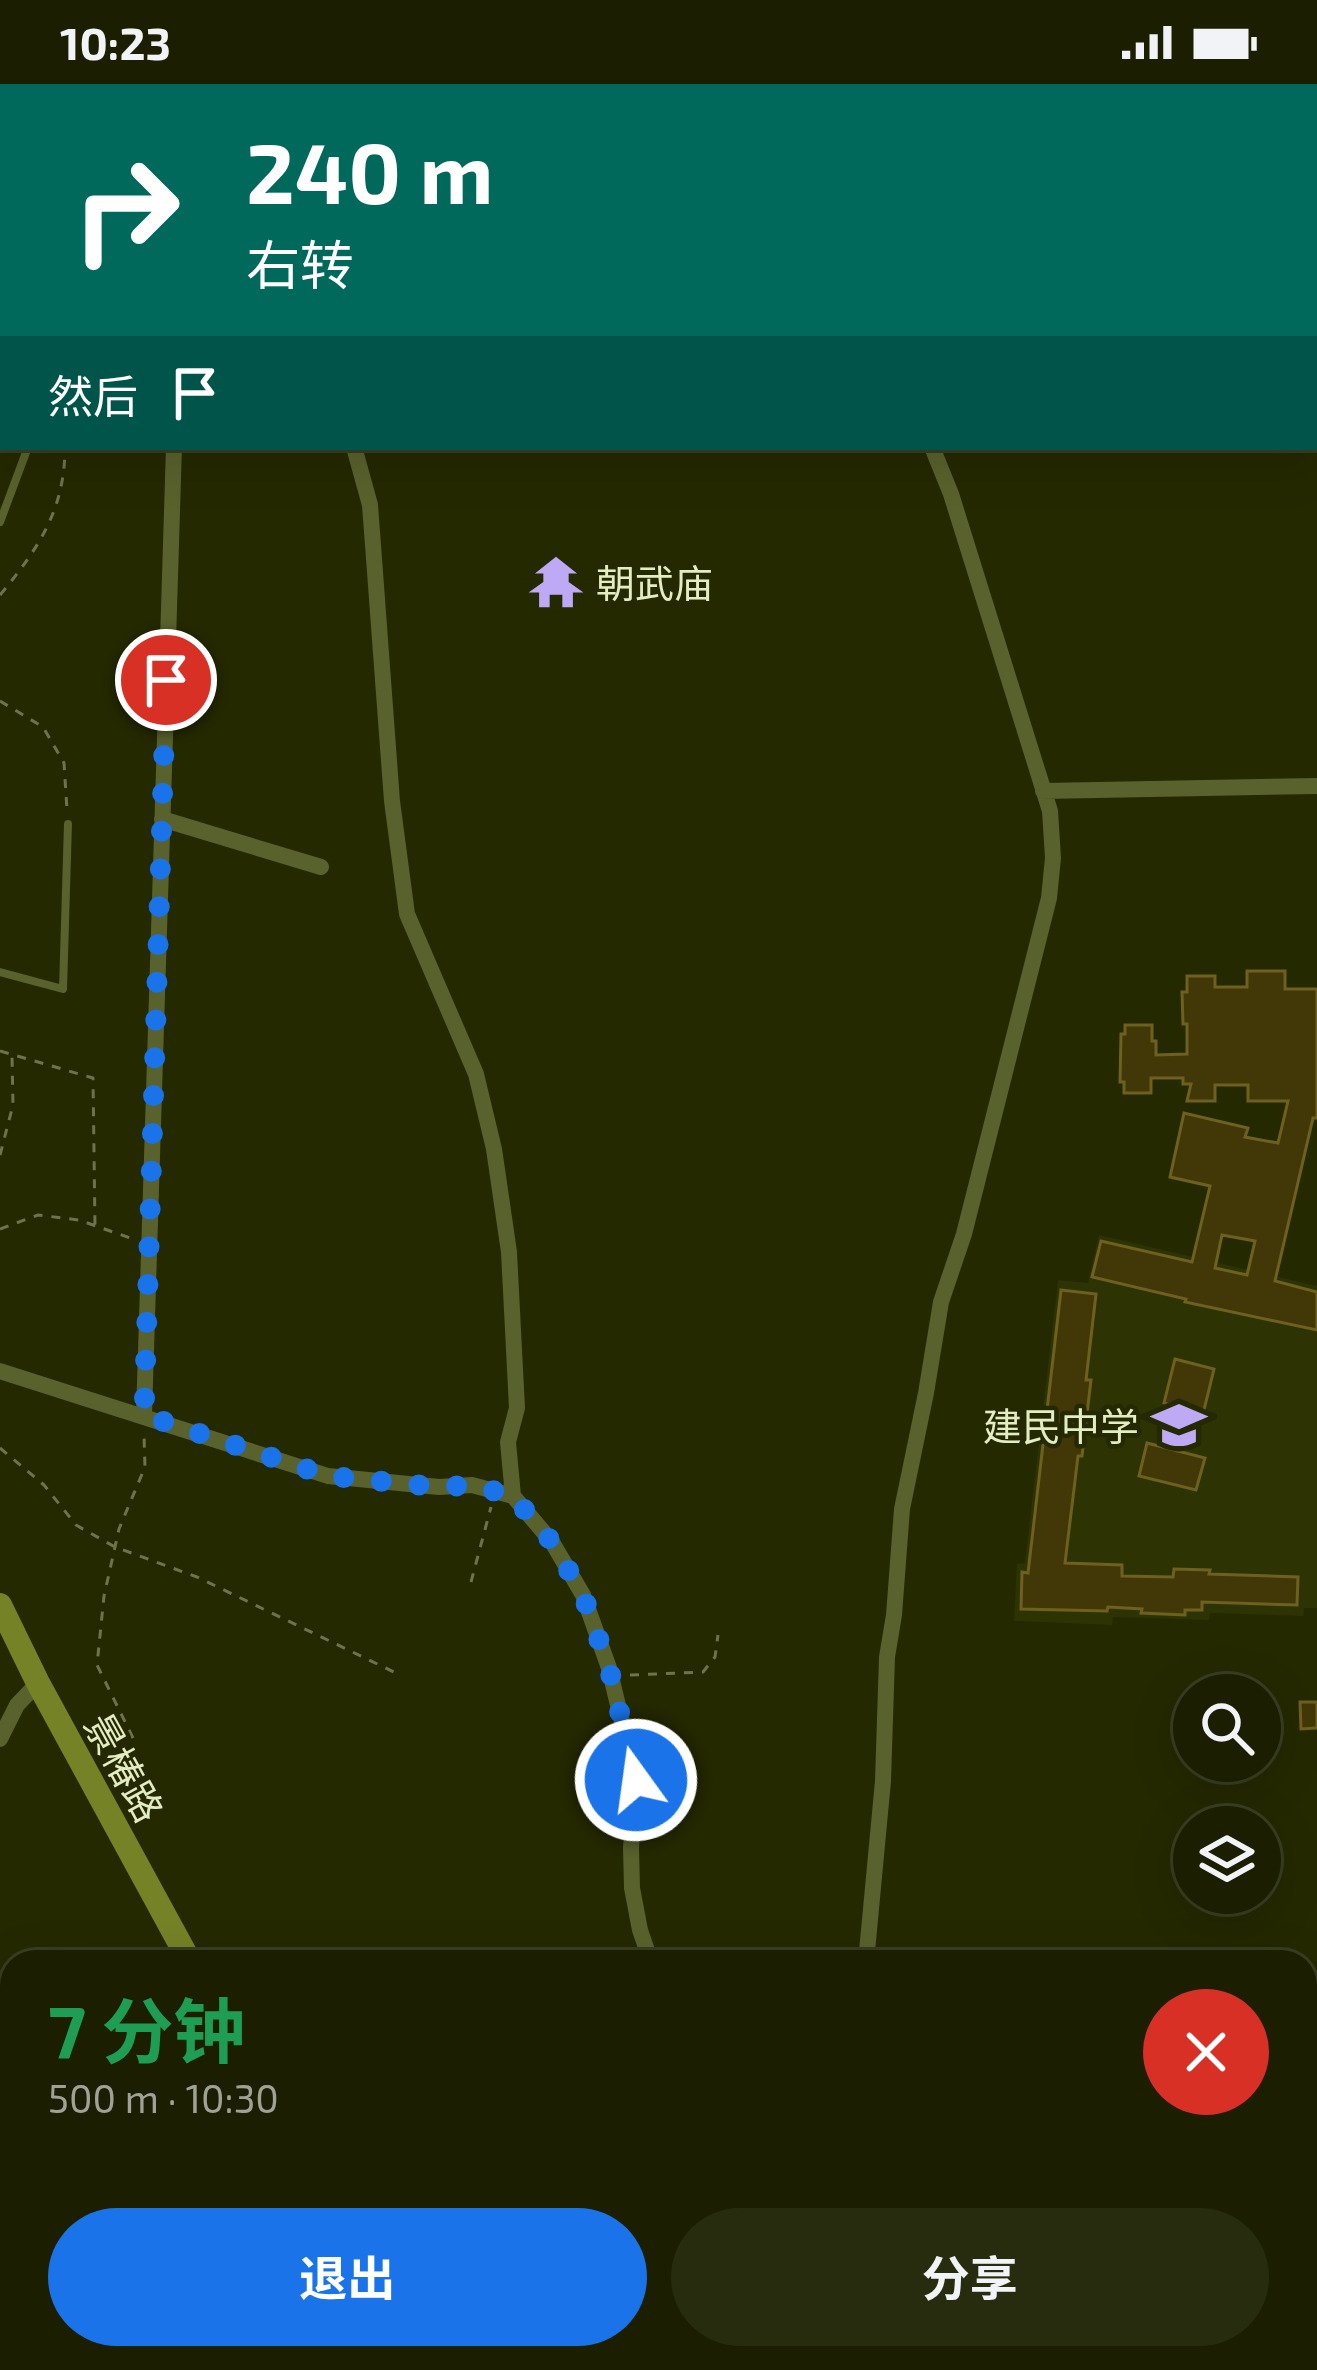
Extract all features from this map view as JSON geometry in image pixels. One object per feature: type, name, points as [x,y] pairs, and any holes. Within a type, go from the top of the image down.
[{"type":"street","points":[[144,1415],[174,450]]},
{"type":"street","points":[[355,450],[370,505],[392,801],[407,914],[476,1074],[494,1149],[509,1252],[517,1408],[508,1442],[513,1496]]},
{"type":"street","points":[[867,1950],[902,1509],[941,1302],[964,1234],[1049,898],[1053,835],[1050,811],[933,450]]},
{"type":"street","points":[[1043,791],[1317,786]]},
{"type":"street","points":[[162,819],[320,867]]},
{"type":"street","points":[[0,1371],[328,1476],[439,1487],[472,1485],[513,1496],[552,1542],[583,1595],[612,1682],[636,1780],[632,1888],[647,1950]]},
{"type":"street","name":"景椿路","points":[[0,1605],[183,1950]]},
{"type":"street","points":[[0,1739],[17,1705],[38,1683]]},
{"type":"lane","points":[[0,522],[27,450]]},
{"type":"lane","points":[[0,972],[63,989],[68,824]]},
{"type":"path","points":[[0,595],[50,528],[65,450]]},
{"type":"path","points":[[0,701],[44,727],[64,763],[68,824]]},
{"type":"path","points":[[0,1052],[93,1078],[95,1226]]},
{"type":"path","points":[[0,1155],[14,1105],[12,1055]]},
{"type":"path","points":[[0,1229],[38,1215],[80,1220],[149,1244]]},
{"type":"path","points":[[133,1738],[97,1665],[104,1596],[119,1528],[146,1467],[144,1415]]},
{"type":"path","points":[[0,1448],[44,1485],[76,1525],[396,1673]]},
{"type":"path","points":[[471,1582],[491,1505]]},
{"type":"path","points":[[612,1682],[636,1673],[703,1672],[716,1657],[718,1635]]},
{"type":"shaded area","name":"建民中学","points":[[1099,1235],[1317,1286],[1317,1608],[1304,1608],[1303,1616],[1113,1617],[1112,1625],[1014,1621],[1017,1564],[1025,1563],[1058,1280],[1088,1283]]},
{"type":"building","points":[[1247,971],[1285,971],[1285,989],[1317,989],[1317,1118],[1313,1118],[1275,1281],[1317,1292],[1317,1330],[1092,1277],[1101,1241],[1192,1262],[1210,1186],[1170,1177],[1184,1113],[1248,1128],[1245,1137],[1278,1143],[1288,1101],[1248,1101],[1248,1085],[1215,1085],[1215,1101],[1187,1101],[1191,1084],[1183,1084],[1183,1078],[1151,1078],[1151,1093],[1124,1093],[1124,1082],[1120,1082],[1125,1025],[1152,1025],[1156,1055],[1187,1054],[1182,992],[1187,992],[1187,976],[1215,976],[1215,987],[1247,987]],"holes":[[[1222,1235],[1255,1241],[1247,1275],[1215,1268]]]},
{"type":"building","points":[[1061,1290],[1096,1294],[1086,1380],[1091,1380],[1065,1563],[1122,1565],[1122,1576],[1173,1577],[1174,1569],[1298,1577],[1297,1605],[1202,1602],[1202,1610],[1185,1610],[1185,1615],[1108,1607],[1107,1611],[1021,1609],[1022,1572],[1028,1573]]},
{"type":"building","points":[[1175,1359],[1214,1369],[1203,1414],[1164,1403]]},
{"type":"building","points":[[1147,1443],[1205,1458],[1196,1490],[1139,1476]]},
{"type":"building","points":[[1300,1702],[1317,1702],[1317,1728],[1301,1729]]},
{"type":"place","name":"朝武庙","points":[[556,582]]},
{"type":"place","name":"建民中学","points":[[1179,1425]]},
{"type":"route","points":[[166,680],[144,1415],[328,1476],[439,1487],[472,1485],[513,1496],[552,1542],[583,1595],[609,1668],[636,1780]]}]
